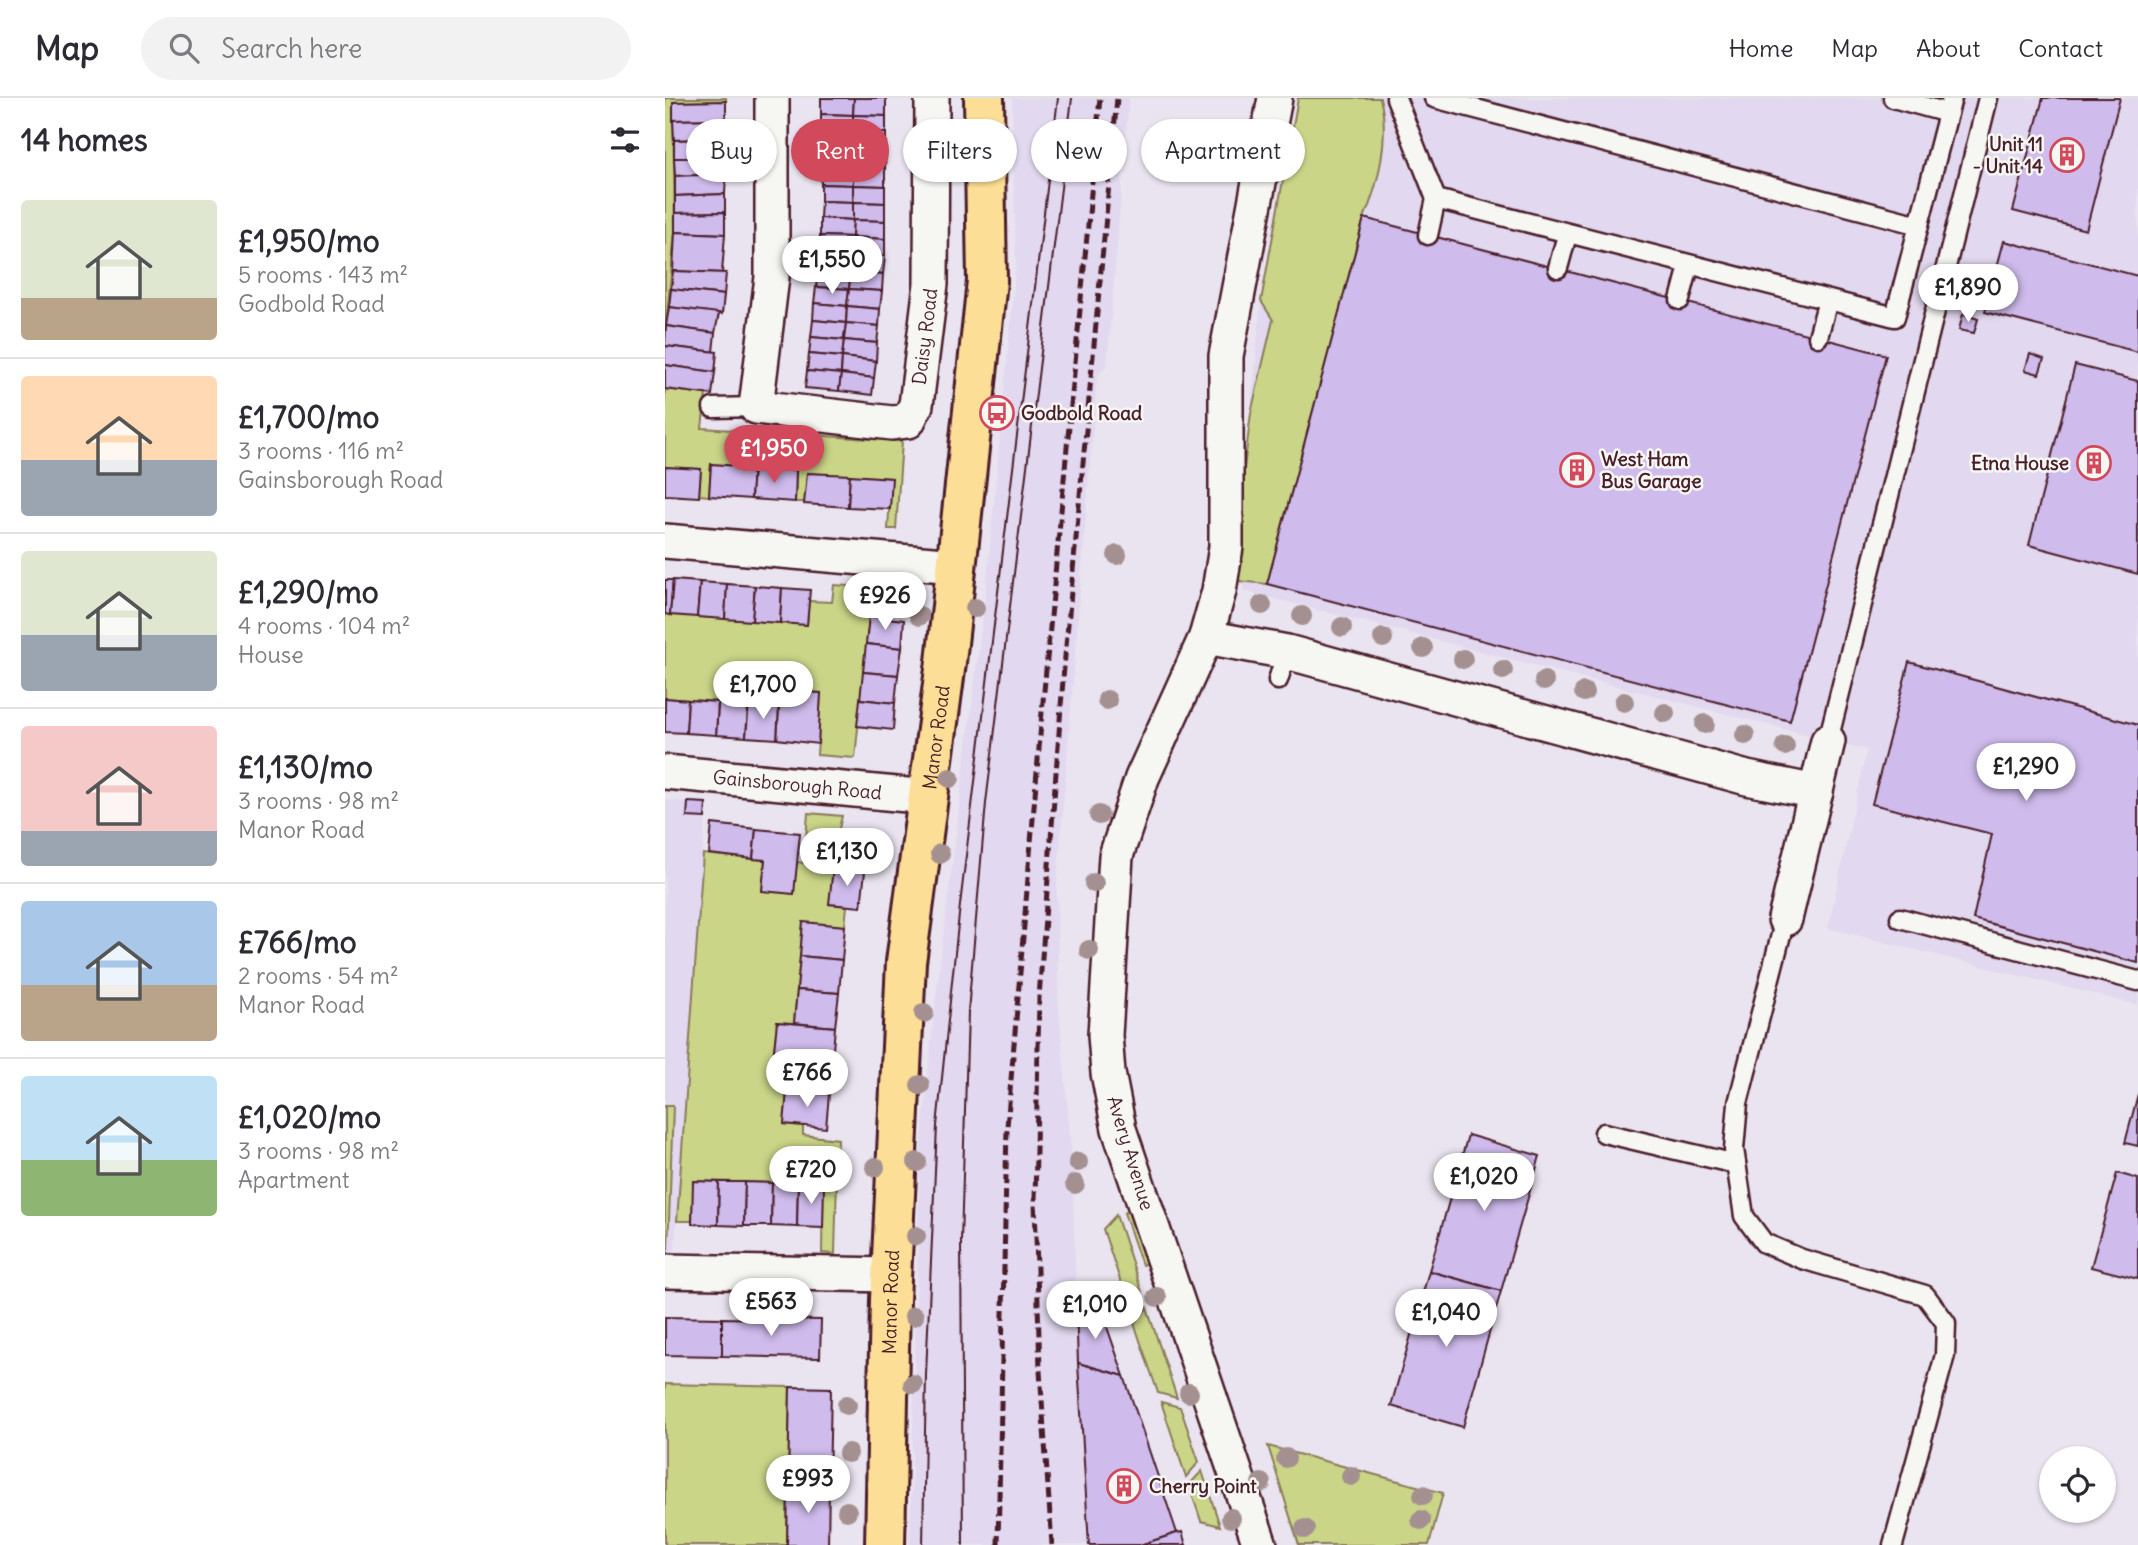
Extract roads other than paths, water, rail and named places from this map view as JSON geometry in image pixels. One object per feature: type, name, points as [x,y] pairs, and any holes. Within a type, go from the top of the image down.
[{"type":"main road","name":"Manor Road","points":[[885,1545],[892,1275],[906,962],[956,566],[987,281],[984,98]]},
{"type":"street","points":[[756,407],[772,278],[772,98]]},
{"type":"street","name":"Daisy Road","points":[[756,407],[840,419],[892,423],[908,421],[916,405],[931,284],[932,98]]},
{"type":"street","name":"Avery Avenue","points":[[1260,1545],[1119,1129],[1108,1073],[1105,1035],[1116,856],[1142,778],[1206,636],[1226,547],[1226,356],[1275,98]]},
{"type":"street","points":[[665,541],[956,566]]},
{"type":"street","points":[[1206,636],[1282,666],[1816,792]]},
{"type":"street","points":[[1785,919],[1828,741]]},
{"type":"street","name":"Gainsborough Road","points":[[665,772],[928,797]]},
{"type":"street","points":[[665,1271],[892,1275]]},
{"type":"lane","points":[[1396,98],[1436,199],[1428,235]]},
{"type":"lane","points":[[1434,98],[1919,225]]},
{"type":"lane","points":[[1436,199],[1567,235],[1895,317],[1950,105],[1893,98]]},
{"type":"lane","points":[[1828,741],[1988,98]]},
{"type":"lane","points":[[1558,268],[1567,235]]},
{"type":"lane","points":[[1680,300],[1689,266]]},
{"type":"lane","points":[[1818,337],[1828,300]]},
{"type":"lane","points":[[712,408],[756,407]]},
{"type":"lane","points":[[1900,918],[2138,981]]},
{"type":"lane","points":[[1785,919],[1738,1103],[1734,1149],[1744,1216],[1764,1243],[1802,1259],[1925,1295],[1946,1323],[1945,1355],[1893,1545]]},
{"type":"lane","points":[[1604,1133],[1736,1164]]},
{"type":"tram line","points":[[923,1545],[926,1374],[937,1126],[960,905],[1058,98]]},
{"type":"tram line","points":[[963,1545],[961,1241],[968,1012],[986,803],[1072,98]]},
{"type":"railway","points":[[998,1545],[1007,1127],[1042,712],[1100,98]]},
{"type":"railway","points":[[1052,1545],[1040,1371],[1035,1202],[1039,997],[1064,667],[1117,98]]},
{"type":"place","name":"Unit 11 - Unit 14","points":[[2067,155]]},
{"type":"place","name":"Godbold Road","points":[[997,413]]},
{"type":"place","name":"Etna House","points":[[2094,463]]},
{"type":"place","name":"West Ham Bus Garage","points":[[1577,470]]},
{"type":"place","name":"Cherry Point","points":[[1124,1486]]}]
